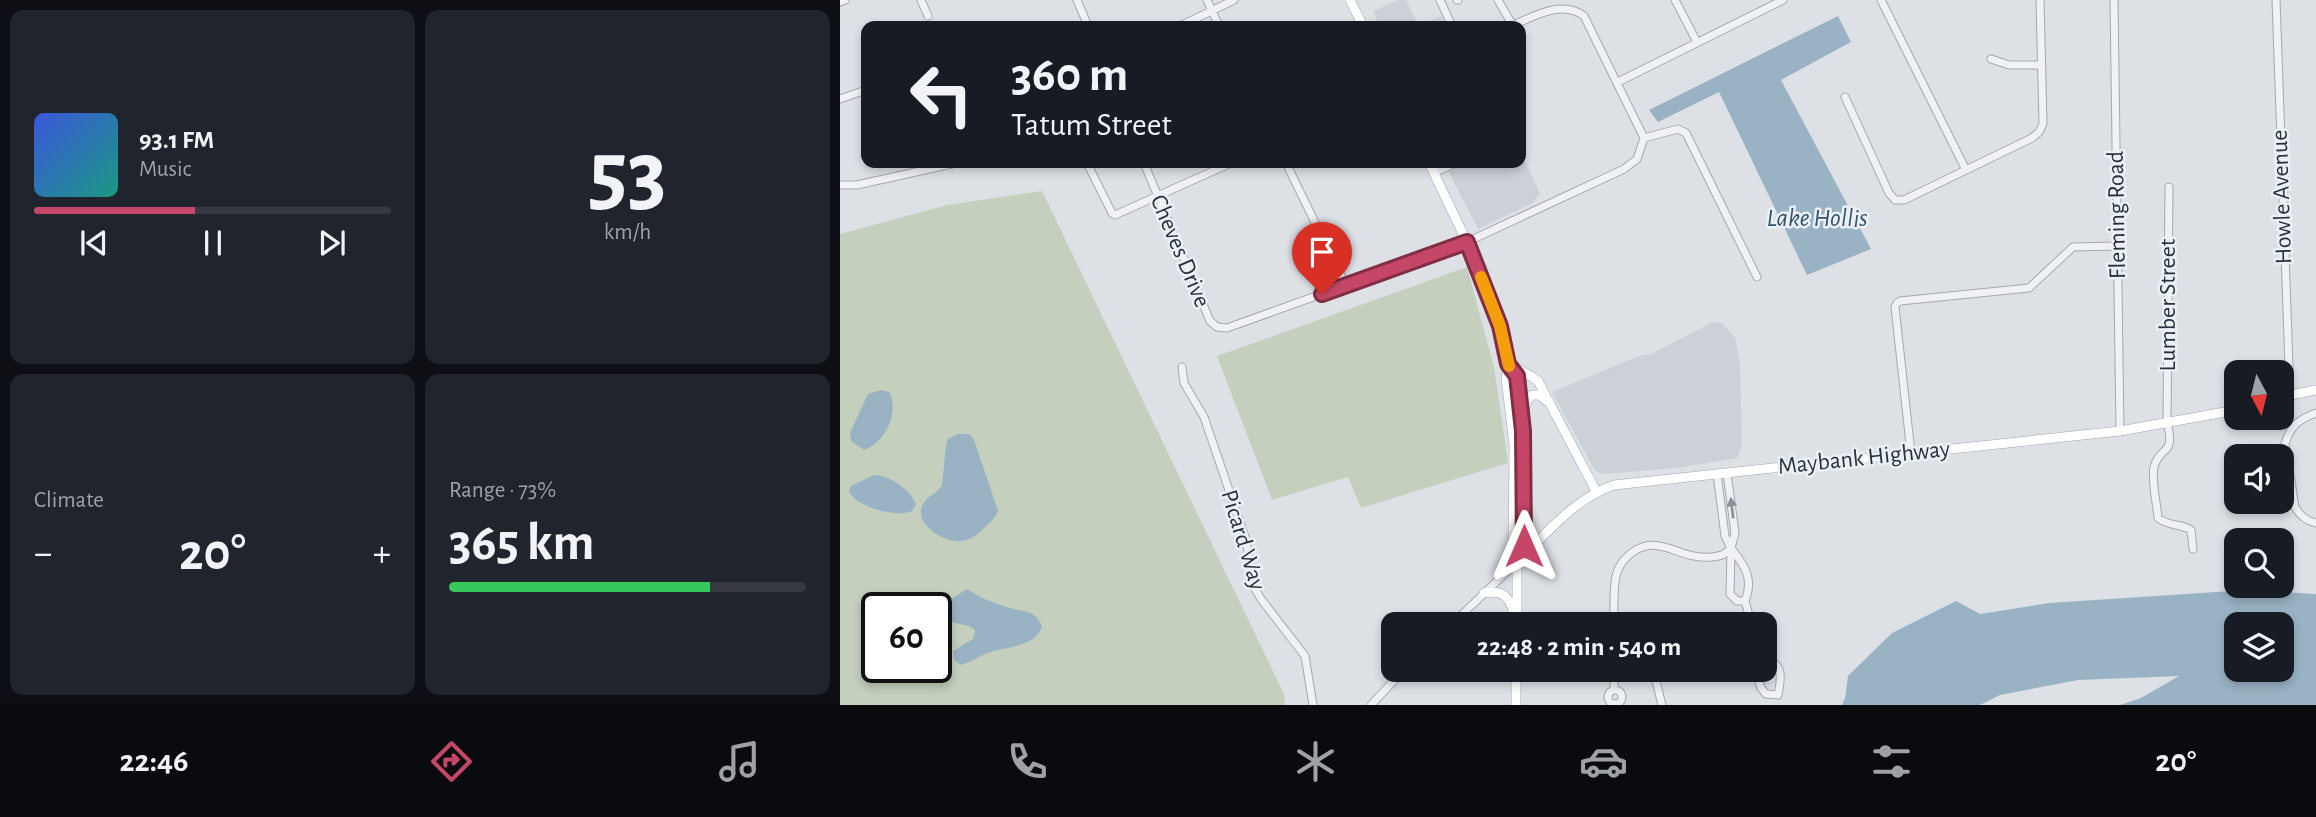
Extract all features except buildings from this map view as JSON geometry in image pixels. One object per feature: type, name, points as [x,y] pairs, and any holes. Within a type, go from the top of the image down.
[{"type":"main road","points":[[1350,0],[1360,21]]},
{"type":"main road","points":[[1432,168],[1467,242],[1500,326],[1508,364],[1506,378],[1514,445],[1513,548],[1517,562],[1517,612]]},
{"type":"main road","points":[[1508,364],[1537,381],[1596,491]]},
{"type":"main road","points":[[1508,364],[1517,376],[1523,425]]},
{"type":"main road","points":[[2294,395],[2316,392]]},
{"type":"main road","points":[[1517,562],[1524,546],[1524,407],[1528,397],[1532,395],[1539,395],[1549,402]]},
{"type":"main road","name":"Maybank Highway","points":[[1517,562],[1568,512],[1596,491],[1615,485],[2120,431],[2224,412]]},
{"type":"main road","points":[[1484,593],[1495,591],[1507,597],[1513,612]]},
{"type":"main road","points":[[1516,682],[1516,705]]},
{"type":"street","points":[[840,2],[845,0]]},
{"type":"street","points":[[921,0],[928,16]]},
{"type":"street","points":[[1077,0],[1086,21]]},
{"type":"street","points":[[1207,0],[1217,21]]},
{"type":"street","points":[[1191,21],[1234,0]]},
{"type":"street","points":[[1440,0],[1450,21]]},
{"type":"street","points":[[1498,0],[1509,21]]},
{"type":"street","points":[[1675,0],[1697,42]]},
{"type":"street","points":[[1618,82],[1783,0]]},
{"type":"street","points":[[1881,0],[1966,170]]},
{"type":"street","points":[[1844,97],[1889,193],[1895,200],[1904,200],[2032,138],[2039,132],[2042,124],[2040,0]]},
{"type":"street","name":"Fleming Road","points":[[2115,0],[2120,431]]},
{"type":"street","name":"Howle Avenue","points":[[2276,0],[2285,360]]},
{"type":"street","points":[[1288,168],[1346,286],[1467,242],[1631,165],[1640,153],[1644,138],[1584,16],[1570,5],[1554,6],[1522,21]]},
{"type":"street","points":[[1992,60],[2008,65],[2042,65]]},
{"type":"street","points":[[840,99],[861,92]]},
{"type":"street","points":[[1644,138],[1678,129],[1686,133],[1757,277]]},
{"type":"street","points":[[840,186],[857,185],[934,168]]},
{"type":"street","points":[[1090,168],[1115,215],[1220,168]]},
{"type":"street","name":"Cheves Drive","points":[[1146,168],[1210,321],[1217,327],[1227,328],[1346,286]]},
{"type":"street","points":[[1434,173],[1444,168]]},
{"type":"street","name":"Lumber Street","points":[[2169,187],[2167,422],[2171,438],[2154,468],[2158,518],[2166,524],[2187,527],[2190,530],[2193,549]]},
{"type":"street","points":[[1911,453],[1897,303],[2029,288],[2073,247],[2118,246]]},
{"type":"street","name":"Picard Way","points":[[1182,368],[1184,383],[1204,417],[1246,540],[1254,587],[1305,656],[1313,705]]},
{"type":"street","points":[[2316,414],[2298,420],[2288,434],[2285,444],[2295,507],[2309,522],[2316,523]]},
{"type":"street","points":[[1722,474],[1725,536],[1745,566],[1749,578],[1750,587],[1745,601],[1748,612]]},
{"type":"street","points":[[1615,612],[1616,577],[1623,560],[1643,546],[1662,545],[1685,555],[1705,558],[1726,554],[1731,548]]},
{"type":"street","points":[[1731,548],[1730,594],[1737,601],[1745,601]]},
{"type":"street","points":[[1464,612],[1517,562]]},
{"type":"street","points":[[1777,665],[1781,677],[1777,705]]},
{"type":"street","points":[[1371,705],[1393,682]]},
{"type":"street","points":[[1614,682],[1614,690]]},
{"type":"street","points":[[1656,682],[1662,705]]},
{"type":"street","points":[[1759,682],[1766,694],[1778,695]]},
{"type":"shaded area","points":[[1398,0],[1406,0],[1416,21],[1377,21],[1374,11]]},
{"type":"shaded area","points":[[1441,16],[1444,21],[1430,21]]},
{"type":"shaded area","points":[[1526,163],[1540,194],[1531,204],[1478,229],[1447,168],[1526,168]]},
{"type":"shaded area","points":[[1713,322],[1722,323],[1735,337],[1740,365],[1742,446],[1737,458],[1677,468],[1617,473],[1602,474],[1594,469],[1552,392],[1639,356],[1651,354]]},
{"type":"green space","points":[[1042,191],[1284,694],[1285,705],[840,705],[840,234],[947,205]]},
{"type":"green space","points":[[1467,267],[1494,367],[1508,463],[1361,508],[1348,477],[1272,500],[1217,356]]},
{"type":"water","name":"Lake Hollis","points":[[1838,16],[1851,42],[1781,80],[1871,249],[1807,275],[1719,92],[1658,122],[1649,110]]},
{"type":"water","points":[[881,390],[889,392],[892,400],[891,417],[884,434],[864,450],[851,441],[850,433],[868,394]]},
{"type":"water","points":[[958,434],[970,434],[974,440],[998,511],[979,533],[971,538],[954,541],[932,531],[922,519],[921,511],[925,501],[942,485],[946,445],[948,439]]},
{"type":"water","points":[[874,475],[886,477],[904,488],[916,504],[912,511],[896,513],[877,510],[853,497],[849,491],[851,486]]},
{"type":"water","points":[[967,589],[993,602],[1037,617],[1042,627],[1038,634],[1026,643],[987,653],[961,665],[954,660],[953,651],[973,639],[975,630],[952,622],[952,599]]},
{"type":"water","points":[[2224,592],[2224,598],[2294,598],[2294,593],[2316,594],[2316,705],[2120,705],[2141,698],[2179,676],[2078,680],[2000,695],[1980,705],[1842,705],[1848,676],[1892,633],[1956,601],[1980,614],[2049,603]]},
{"type":"slow traffic","points":[[1481,277],[1500,326],[1509,366]]},
{"type":"route","points":[[1322,294],[1467,242],[1500,326],[1508,364],[1517,376],[1523,431],[1524,546]]}]
